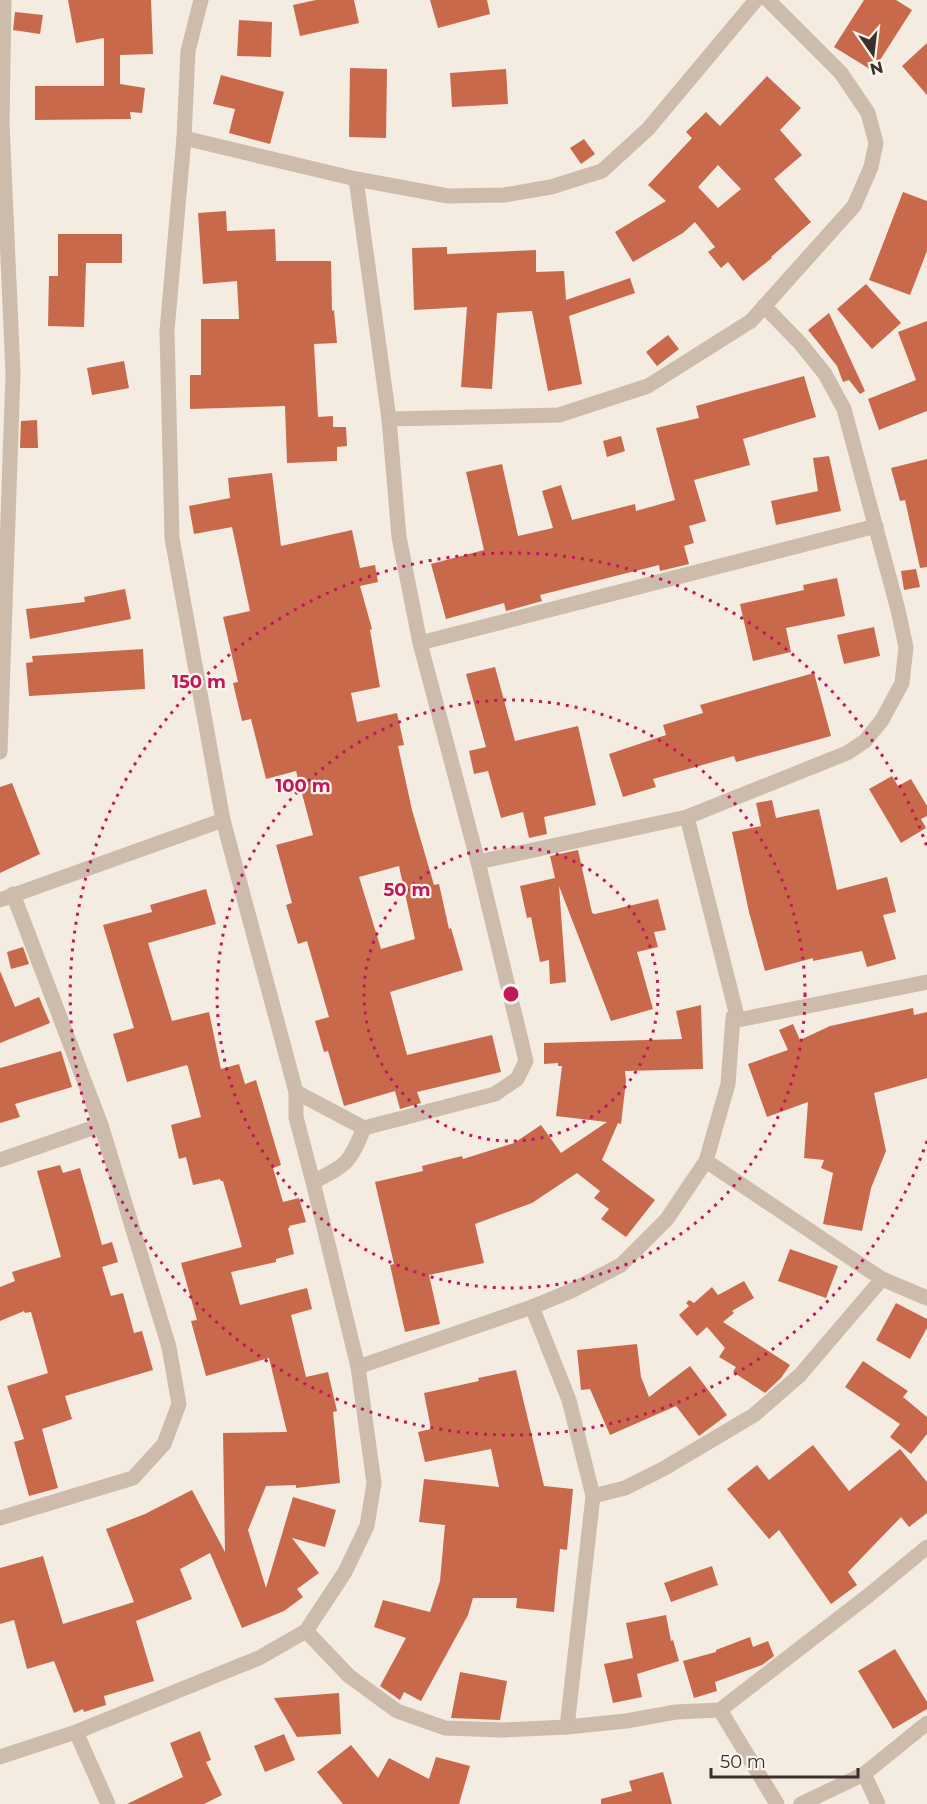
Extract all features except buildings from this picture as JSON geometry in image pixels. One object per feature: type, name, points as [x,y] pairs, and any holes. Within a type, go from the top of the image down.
[{"type":"street","points":[[0,752],[13,373],[2,123],[4,0]]},
{"type":"street","points":[[0,1757],[76,1732],[259,1658],[306,1631],[345,1572],[367,1526],[374,1484],[358,1367],[296,1117],[296,1092],[223,820],[172,538],[167,331],[184,138],[188,51],[201,0]]},
{"type":"street","points":[[184,138],[356,179],[448,196],[504,195],[551,187],[602,171],[648,129],[756,0]]},
{"type":"street","points":[[389,419],[559,414],[648,386],[751,321],[854,206],[871,167],[876,143],[868,113],[841,73],[768,0]]},
{"type":"street","points":[[296,1092],[364,1128],[495,1094],[517,1079],[526,1061],[478,862],[420,643],[399,537],[389,419],[356,179]]},
{"type":"street","points":[[478,862],[687,817],[847,753],[865,741],[882,720],[902,683],[906,647],[844,409],[825,374],[800,343],[764,306]]},
{"type":"street","points":[[420,643],[876,526]]},
{"type":"street","points":[[687,817],[738,1020]]},
{"type":"street","points":[[0,1518],[133,1478],[164,1444],[179,1404],[169,1347],[101,1125],[6,897],[223,820]]},
{"type":"street","points":[[358,1367],[532,1307],[571,1291],[621,1265],[667,1219],[706,1161],[728,1084],[734,1017],[738,1020],[927,982]]},
{"type":"street","points":[[0,1160],[101,1125]]},
{"type":"street","points":[[313,1182],[338,1169],[352,1158],[364,1128]]},
{"type":"street","points":[[706,1161],[882,1279],[927,1298]]},
{"type":"street","points":[[593,1496],[625,1488],[663,1469],[754,1415],[800,1375],[882,1279]]},
{"type":"street","points":[[532,1307],[569,1400],[593,1496],[567,1727]]},
{"type":"street","points":[[306,1631],[349,1676],[397,1711],[445,1728],[503,1730],[567,1727],[626,1721],[676,1712],[720,1710],[869,1595],[927,1547]]},
{"type":"street","points":[[720,1710],[777,1804]]},
{"type":"street","points":[[801,1804],[864,1774],[927,1723]]},
{"type":"street","points":[[76,1732],[108,1804]]},
{"type":"street","points":[[864,1774],[878,1804]]}]
